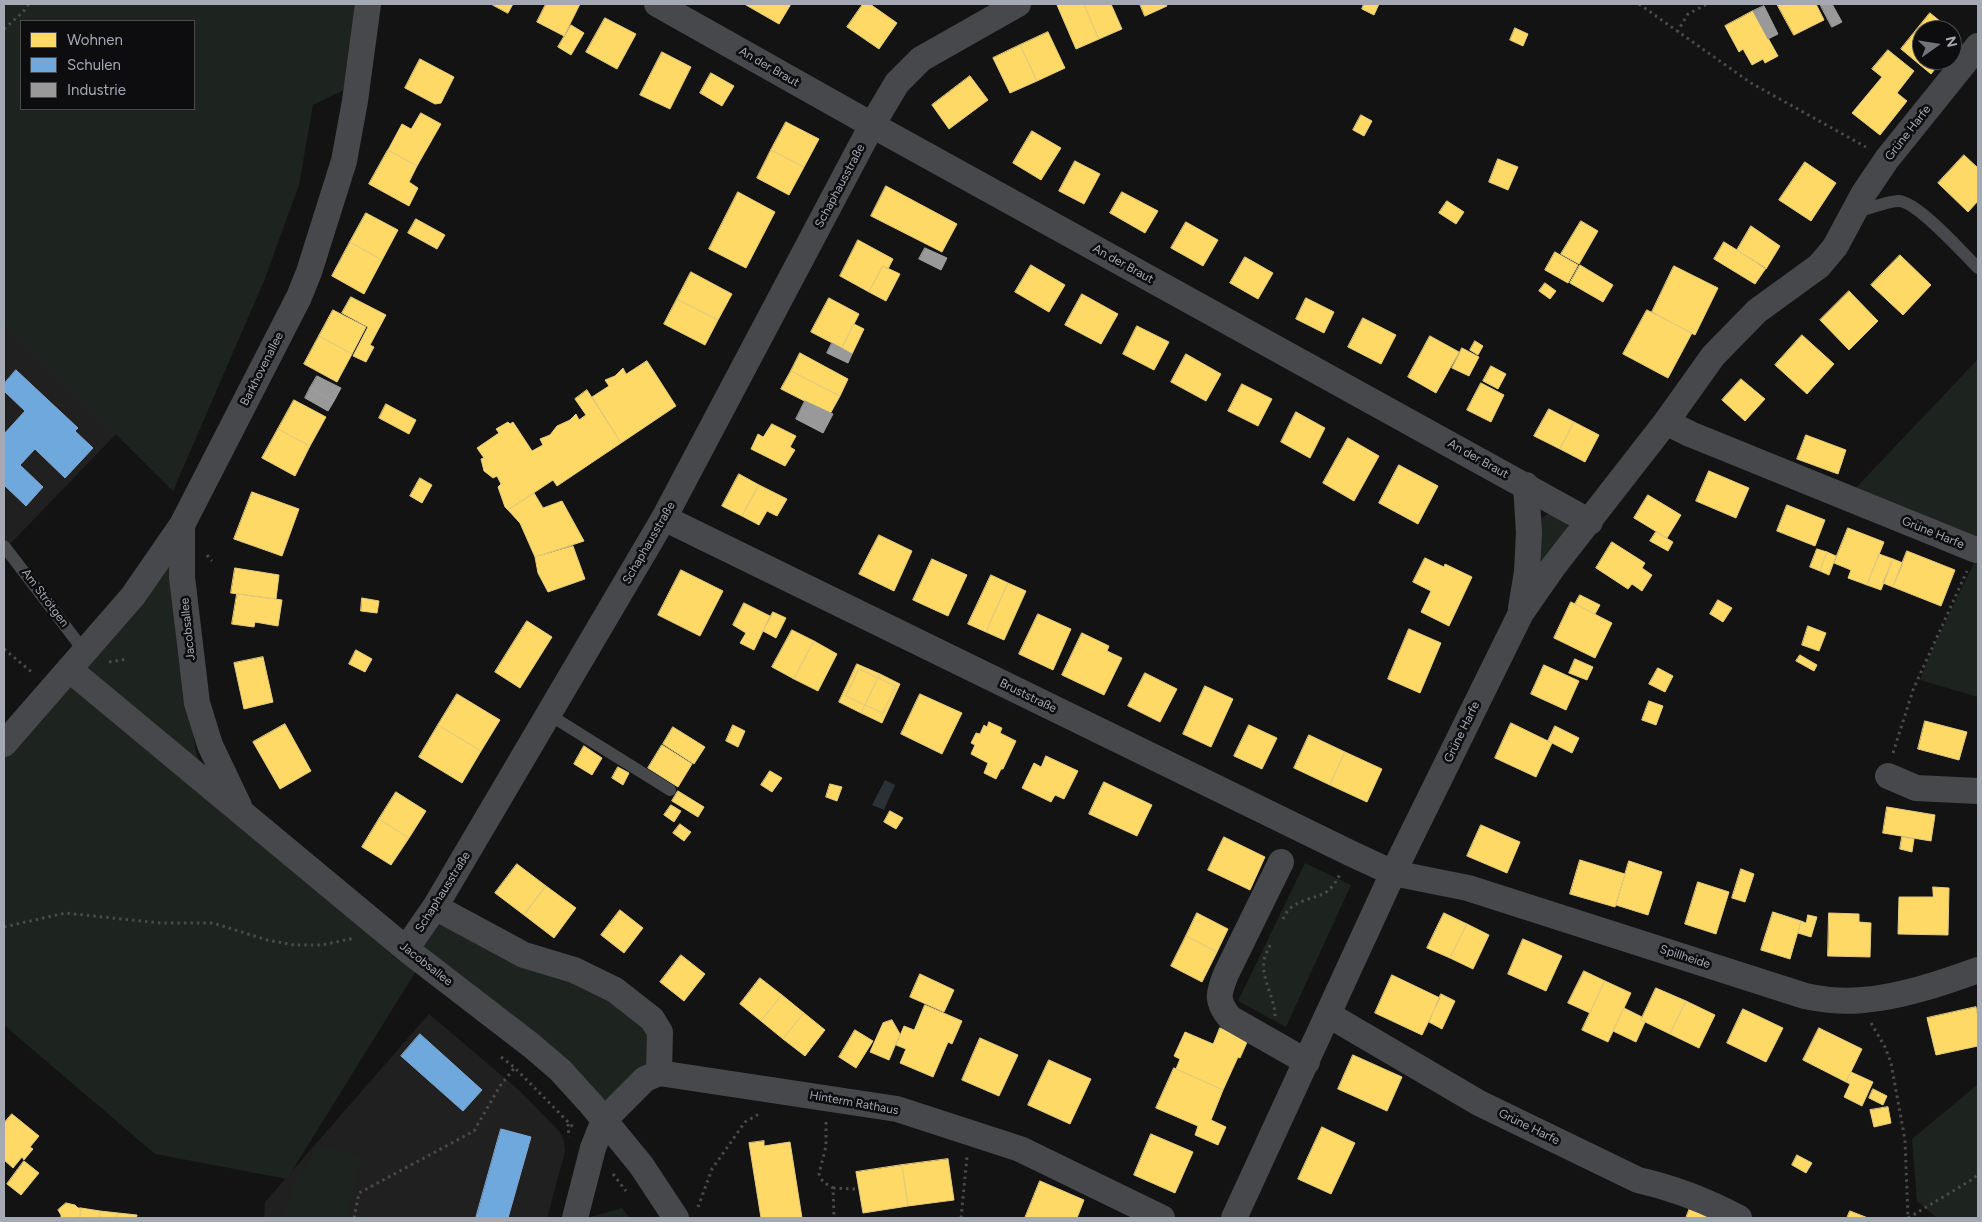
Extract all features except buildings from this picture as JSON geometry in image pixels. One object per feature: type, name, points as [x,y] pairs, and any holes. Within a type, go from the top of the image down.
[{"type":"street","name":"Barkhovenallee","points":[[4,744],[133,596],[182,525],[299,297],[309,272],[344,161],[356,93],[368,4]]},
{"type":"street","name":"An der Braut","points":[[657,4],[1590,522]]},
{"type":"street","name":"Schaphausstraße","points":[[406,949],[435,907],[664,518],[872,125],[897,83],[921,59],[1018,4]]},
{"type":"street","name":"Grüne Harfe","points":[[1234,1218],[1308,1062],[1393,873],[1521,613],[1553,567],[1590,522],[1714,356],[1757,311],[1819,266],[1835,247],[1859,203],[1887,159],[1978,46]]},
{"type":"street","name":"Grüne Harfe","points":[[1666,422],[1690,434],[1976,550]]},
{"type":"street","name":"Grüne Harfe","points":[[1521,613],[1527,572],[1529,534],[1526,485]]},
{"type":"street","name":"Bruststraße","points":[[664,518],[1393,873]]},
{"type":"street","name":"Jacobsallee","points":[[182,525],[182,576],[197,703],[210,745],[243,813]]},
{"type":"street","name":"Jacobsallee","points":[[77,660],[243,813],[406,949],[532,1046],[560,1070],[685,1215]]},
{"type":"street","points":[[1888,776],[1916,788],[1978,791]]},
{"type":"street","points":[[1282,862],[1226,974],[1219,992],[1221,1007],[1230,1018],[1308,1062]]},
{"type":"street","name":"Spillheide","points":[[1393,873],[1468,888],[1806,996],[1829,1000],[1863,1000],[1922,989],[1978,970]]},
{"type":"street","points":[[435,907],[524,955],[574,970],[615,990],[652,1019],[660,1032],[659,1073],[645,1079],[604,1120],[593,1148],[575,1218]]},
{"type":"street","name":"Grüne Harfe","points":[[1328,1015],[1479,1103],[1638,1180],[1661,1185],[1696,1197],[1739,1218]]},
{"type":"street","name":"Hinterm Rathaus","points":[[659,1073],[897,1109],[1020,1149],[1162,1218]]},
{"type":"lane","points":[[1859,203],[1898,201],[1908,203],[1932,223],[1978,268]]},
{"type":"lane","name":"Am Strötgen","points":[[4,546],[77,660]]},
{"type":"lane","points":[[548,714],[670,790]]},
{"type":"path","points":[[4,29],[29,4]]},
{"type":"path","points":[[1639,4],[1751,84],[1887,159]]},
{"type":"path","points":[[1678,32],[1688,14],[1707,4]]},
{"type":"path","name":"Grüne Harfe","points":[[1888,776],[1895,744],[1913,690],[1976,550]]},
{"type":"path","points":[[4,649],[52,688]]},
{"type":"path","points":[[113,662],[128,659]]},
{"type":"path","points":[[1279,924],[1292,907],[1325,894],[1332,888],[1339,876]]},
{"type":"path","points":[[4,927],[64,913],[160,923],[213,923],[267,940],[294,945],[322,945],[357,938],[381,928]]},
{"type":"path","points":[[1272,942],[1264,959],[1264,968],[1275,1006],[1275,1017]]},
{"type":"path","points":[[1863,1000],[1870,1021],[1891,1063],[1905,1140],[1908,1218],[1973,1179],[1978,1174]]},
{"type":"path","points":[[354,1218],[359,1193],[474,1131],[500,1086]]},
{"type":"path","points":[[685,1215],[700,1203],[712,1169],[745,1122],[767,1110],[788,1092]]},
{"type":"path","points":[[824,1097],[828,1136],[819,1174],[823,1182],[833,1188],[856,1189]]},
{"type":"path","points":[[961,1218],[970,1132]]},
{"type":"path","points":[[833,1188],[834,1216],[836,1218]]},
{"type":"shaded area","points":[[7,4],[363,4],[352,86],[313,105],[299,185],[264,281],[173,491],[4,323],[4,7]]},
{"type":"shaded area","points":[[4,318],[121,429],[10,544],[4,537]]},
{"type":"shaded area","points":[[1978,359],[1978,551],[1853,491]]},
{"type":"shaded area","points":[[1547,514],[1559,515],[1568,526],[1541,572],[1536,522]]},
{"type":"shaded area","points":[[1978,555],[1978,697],[1920,680],[1936,641]]},
{"type":"shaded area","points":[[168,557],[178,656],[197,756],[211,791],[235,820],[399,961],[436,911],[574,973],[655,1031],[651,1066],[600,1113],[416,971],[287,1179],[155,1154],[4,1025],[4,745]]},
{"type":"shaded area","points":[[885,780],[895,785],[884,810],[872,805]]},
{"type":"shaded area","points":[[1305,863],[1351,885],[1286,1027],[1238,1001]]},
{"type":"shaded area","points":[[429,1014],[520,1091],[560,1132],[564,1141],[565,1152],[547,1218],[264,1218],[265,1202]]},
{"type":"shaded area","points":[[1978,1084],[1978,1218],[1937,1218],[1917,1201],[1912,1139]]},
{"type":"shaded area","points":[[318,1146],[361,1156],[348,1218],[283,1218],[294,1185]]},
{"type":"shaded area","points":[[622,1208],[630,1218],[590,1218],[590,1217]]}]
